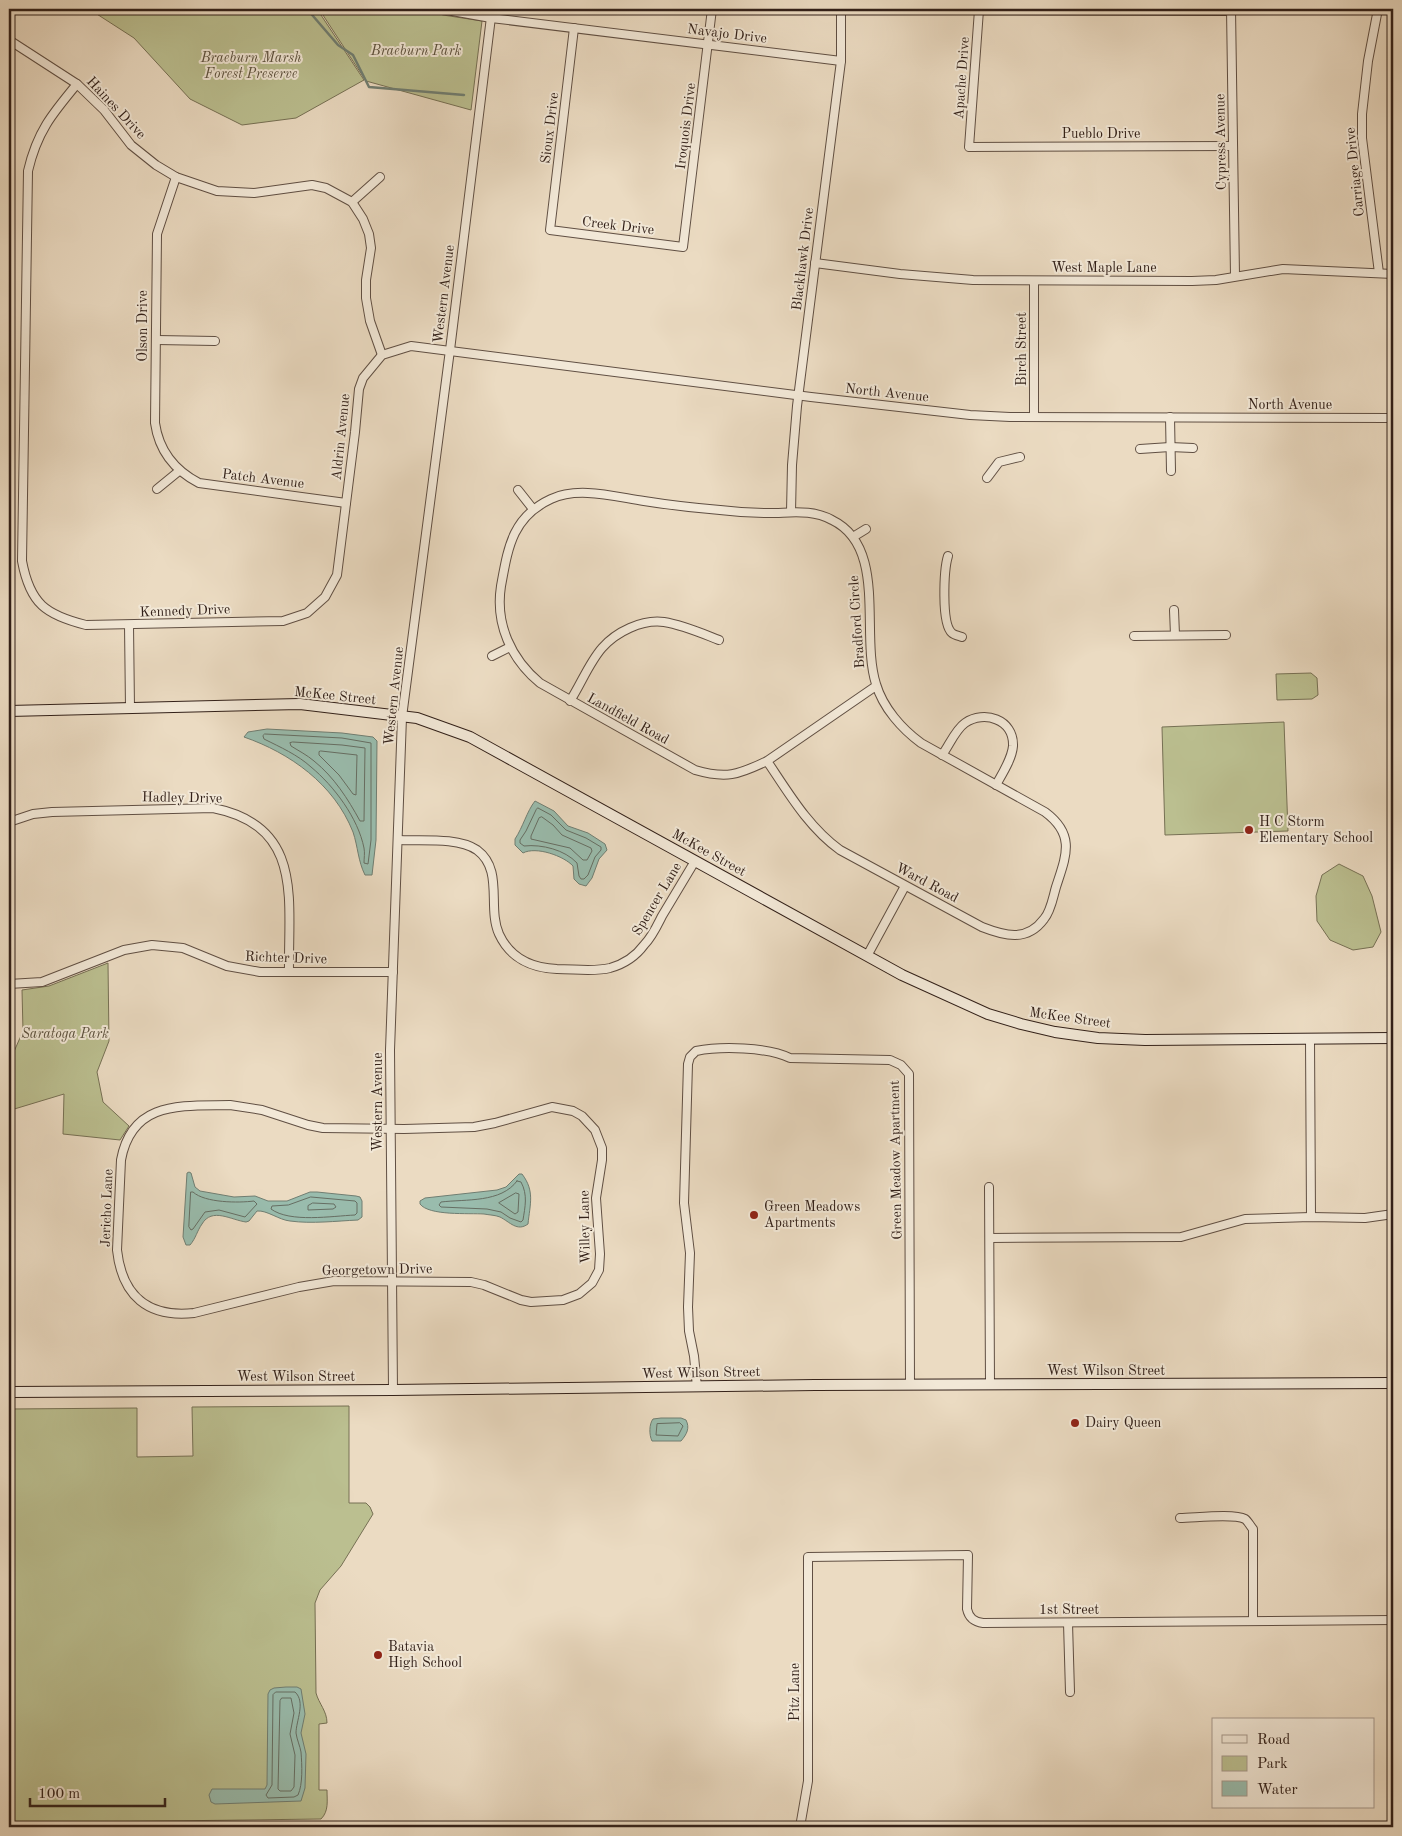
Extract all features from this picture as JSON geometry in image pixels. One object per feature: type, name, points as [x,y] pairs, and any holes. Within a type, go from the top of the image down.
[{"type":"main road","name":"McKee Street","points":[[9,711],[300,704],[417,718],[470,737],[902,975],[988,1014],[1055,1032],[1098,1038],[1145,1040],[1393,1038]]},
{"type":"main road","name":"West Wilson Street","points":[[9,1392],[1393,1383]]},
{"type":"main road","points":[[1293,1827],[1393,1827]]},
{"type":"street","name":"Navajo Drive","points":[[441,9],[491,18],[841,61]]},
{"type":"street","name":"Western Avenue","points":[[394,1390],[390,1050],[402,717],[492,9]]},
{"type":"street","name":"Iroquois Drive","points":[[683,247],[712,9]]},
{"type":"street","name":"Blackhawk Drive","points":[[791,512],[792,465],[798,395],[841,61],[841,9]]},
{"type":"street","name":"Carriage Drive","points":[[1378,9],[1368,61],[1362,114],[1362,138],[1379,273]]},
{"type":"street","name":"Apache Drive","points":[[969,147],[979,10],[1231,10]]},
{"type":"street","name":"Cypress Avenue","points":[[1231,10],[1235,276]]},
{"type":"street","name":"Sioux Drive","points":[[550,230],[574,28]]},
{"type":"street","name":"Haines Drive","points":[[9,40],[77,84],[104,110],[131,145],[156,165],[176,177],[217,191],[245,193],[275,192],[297,186],[312,185],[326,188],[352,202]]},
{"type":"street","name":"Kennedy Drive","points":[[77,84],[49,118],[40,134],[32,152],[27,179],[22,561],[25,577],[32,592],[43,608],[61,619],[86,625],[283,620],[307,613],[325,598]]},
{"type":"street","name":"Pueblo Drive","points":[[969,147],[1233,146]]},
{"type":"street","points":[[380,176],[352,202],[363,219],[369,234],[371,248],[366,280],[366,298],[370,321],[382,355]]},
{"type":"street","name":"Olson Drive","points":[[176,177],[157,234],[155,423],[157,437],[169,460],[179,471]]},
{"type":"street","name":"Creek Drive","points":[[550,230],[683,247]]},
{"type":"street","name":"West Maple Lane","points":[[815,263],[900,274],[973,280],[1192,281],[1216,280],[1290,269],[1393,274]]},
{"type":"street","name":"Birch Street","points":[[1034,280],[1034,417]]},
{"type":"street","points":[[156,340],[215,341]]},
{"type":"street","name":"North Avenue","points":[[382,355],[412,346],[970,415],[1010,417],[1393,418]]},
{"type":"street","name":"Aldrin Avenue","points":[[325,598],[336,575],[359,389],[363,378],[382,355]]},
{"type":"street","points":[[1170,417],[1172,471]]},
{"type":"street","points":[[1140,450],[1170,447],[1194,448]]},
{"type":"street","points":[[988,478],[999,462],[1020,457]]},
{"type":"street","points":[[157,489],[179,471]]},
{"type":"street","name":"Patch Avenue","points":[[179,471],[199,483],[212,486],[346,503]]},
{"type":"street","points":[[518,490],[534,508]]},
{"type":"street","name":"Bradford Circle","points":[[534,508],[552,498],[578,493],[721,510],[811,512],[844,527],[861,548],[866,563],[870,652],[876,686],[900,725],[921,744],[1045,812],[1054,819],[1064,832],[1066,852]]},
{"type":"street","name":"Landfield Road","points":[[534,508],[518,525],[507,550],[504,567],[500,592],[500,609],[502,625],[510,647],[528,674],[540,683],[695,770],[713,775],[728,776],[767,761],[876,686]]},
{"type":"street","points":[[853,537],[866,529]]},
{"type":"street","points":[[948,556],[945,567],[946,624],[952,633],[962,638]]},
{"type":"street","points":[[1174,610],[1174,635]]},
{"type":"street","points":[[570,701],[601,649],[612,639],[634,626],[663,622],[719,640]]},
{"type":"street","points":[[129,625],[130,708]]},
{"type":"street","points":[[1134,636],[1226,635]]},
{"type":"street","points":[[492,656],[510,647]]},
{"type":"street","points":[[942,755],[963,724],[976,718],[989,716],[1004,724],[1010,734],[1013,746],[1010,757],[996,785]]},
{"type":"street","name":"Ward Road","points":[[767,761],[806,816],[828,841],[840,850],[982,927],[1010,936],[1034,929],[1045,919],[1066,852]]},
{"type":"street","name":"Hadley Drive","points":[[9,822],[33,814],[52,812],[213,808],[230,811],[249,819],[264,831],[276,845],[284,861],[288,878],[289,972]]},
{"type":"street","name":"Spencer Lane","points":[[399,840],[455,842],[477,850],[489,864],[492,873],[494,918],[500,937],[515,955],[525,962],[551,969],[604,969],[620,964],[634,956],[648,941],[695,861]]},
{"type":"street","points":[[867,956],[905,886]]},
{"type":"street","name":"Richter Drive","points":[[9,984],[42,982],[124,950],[152,945],[183,948],[228,966],[244,970],[393,972]]},
{"type":"street","points":[[1310,1039],[1312,1217]]},
{"type":"street","name":"Green Meadow Apartment","points":[[697,1387],[689,1331],[690,1253],[684,1203],[688,1064],[690,1057],[696,1051],[742,1049],[775,1052],[790,1058],[890,1060],[901,1065],[909,1074],[910,1385]]},
{"type":"street","name":"Jericho Lane","points":[[134,1295],[121,1274],[117,1250],[121,1160],[123,1148],[129,1134],[138,1122],[151,1113],[165,1108],[181,1106],[230,1105],[262,1110],[323,1128],[390,1129]]},
{"type":"street","name":"Willey Lane","points":[[390,1129],[474,1127],[552,1107],[573,1111],[582,1116],[594,1130],[602,1148],[596,1198],[599,1270],[592,1283]]},
{"type":"street","points":[[989,1187],[990,1385]]},
{"type":"street","points":[[990,1238],[1181,1236],[1245,1219],[1365,1218],[1393,1214]]},
{"type":"street","name":"Georgetown Drive","points":[[134,1295],[145,1305],[160,1312],[177,1315],[194,1313],[317,1283],[334,1281],[470,1282],[484,1285],[520,1300],[531,1302],[563,1300],[579,1294],[592,1283]]},
{"type":"street","points":[[1180,1518],[1223,1516],[1239,1518],[1246,1520],[1253,1528],[1253,1621]]},
{"type":"street","name":"1st Street","points":[[808,1556],[968,1555],[968,1615],[974,1621],[983,1623],[1393,1620]]},
{"type":"street","name":"Pitz Lane","points":[[800,1827],[808,1780],[808,1556]]},
{"type":"street","points":[[1068,1623],[1070,1692]]},
{"type":"green space","name":"Braeburn Marsh Forest Preserve","points":[[89,9],[317,9],[364,80],[296,118],[242,125],[190,99],[134,38]]},
{"type":"green space","name":"Braeburn Park","points":[[319,9],[427,9],[443,15],[482,21],[471,110],[366,81]]},
{"type":"green space","points":[[1311,673],[1317,678],[1318,695],[1312,699],[1277,700],[1276,674]]},
{"type":"green space","points":[[1284,722],[1288,831],[1165,835],[1162,727]]},
{"type":"green space","points":[[1339,864],[1363,876],[1372,896],[1381,932],[1373,947],[1353,950],[1330,940],[1317,921],[1316,896],[1322,875]]},
{"type":"green space","name":"Saratoga Park","points":[[108,963],[109,1041],[97,1072],[103,1102],[129,1126],[120,1140],[63,1134],[64,1094],[11,1110],[9,1105],[9,1063],[23,1031],[22,990],[49,986]]},
{"type":"green space","points":[[349,1406],[349,1503],[366,1503],[373,1514],[341,1566],[320,1590],[315,1603],[316,1693],[326,1715],[327,1723],[319,1724],[319,1790],[327,1790],[327,1806],[324,1816],[321,1819],[9,1823],[9,1409],[137,1408],[137,1457],[193,1456],[192,1407]]},
{"type":"water","points":[[267,729],[342,733],[373,737],[377,741],[376,840],[372,875],[365,875],[353,832],[345,815],[322,785],[294,761],[244,737],[248,732]]},
{"type":"water","points":[[535,801],[554,811],[568,826],[588,833],[605,844],[607,850],[599,859],[592,878],[586,886],[579,884],[574,879],[573,866],[569,862],[542,851],[523,853],[515,845],[515,839]]},
{"type":"water","points":[[189,1172],[195,1187],[200,1191],[234,1197],[255,1196],[268,1201],[287,1201],[310,1192],[317,1192],[360,1197],[362,1201],[362,1217],[358,1220],[298,1222],[257,1211],[246,1222],[216,1215],[206,1219],[190,1245],[186,1245],[183,1237],[187,1173]]},
{"type":"water","points":[[519,1174],[522,1174],[526,1180],[530,1192],[528,1224],[524,1226],[517,1227],[496,1216],[440,1212],[425,1208],[420,1204],[420,1201],[425,1198],[497,1190],[506,1187]]},
{"type":"water","points":[[681,1418],[686,1420],[687,1431],[681,1441],[652,1441],[650,1430],[652,1421],[653,1419]]},
{"type":"water","points":[[274,1688],[301,1689],[305,1714],[301,1733],[306,1754],[305,1788],[301,1801],[215,1804],[211,1802],[209,1795],[212,1789],[265,1789],[267,1785],[268,1694]]},
{"type":"waterway","points":[[307,9],[338,45],[353,55],[369,87],[464,95]]},
{"type":"place","name":"H C Storm Elementary School","points":[[1249,830]]},
{"type":"place","name":"Green Meadows Apartments","points":[[754,1215]]},
{"type":"place","name":"Dairy Queen","points":[[1075,1423]]},
{"type":"place","name":"Batavia High School","points":[[378,1655]]}]
